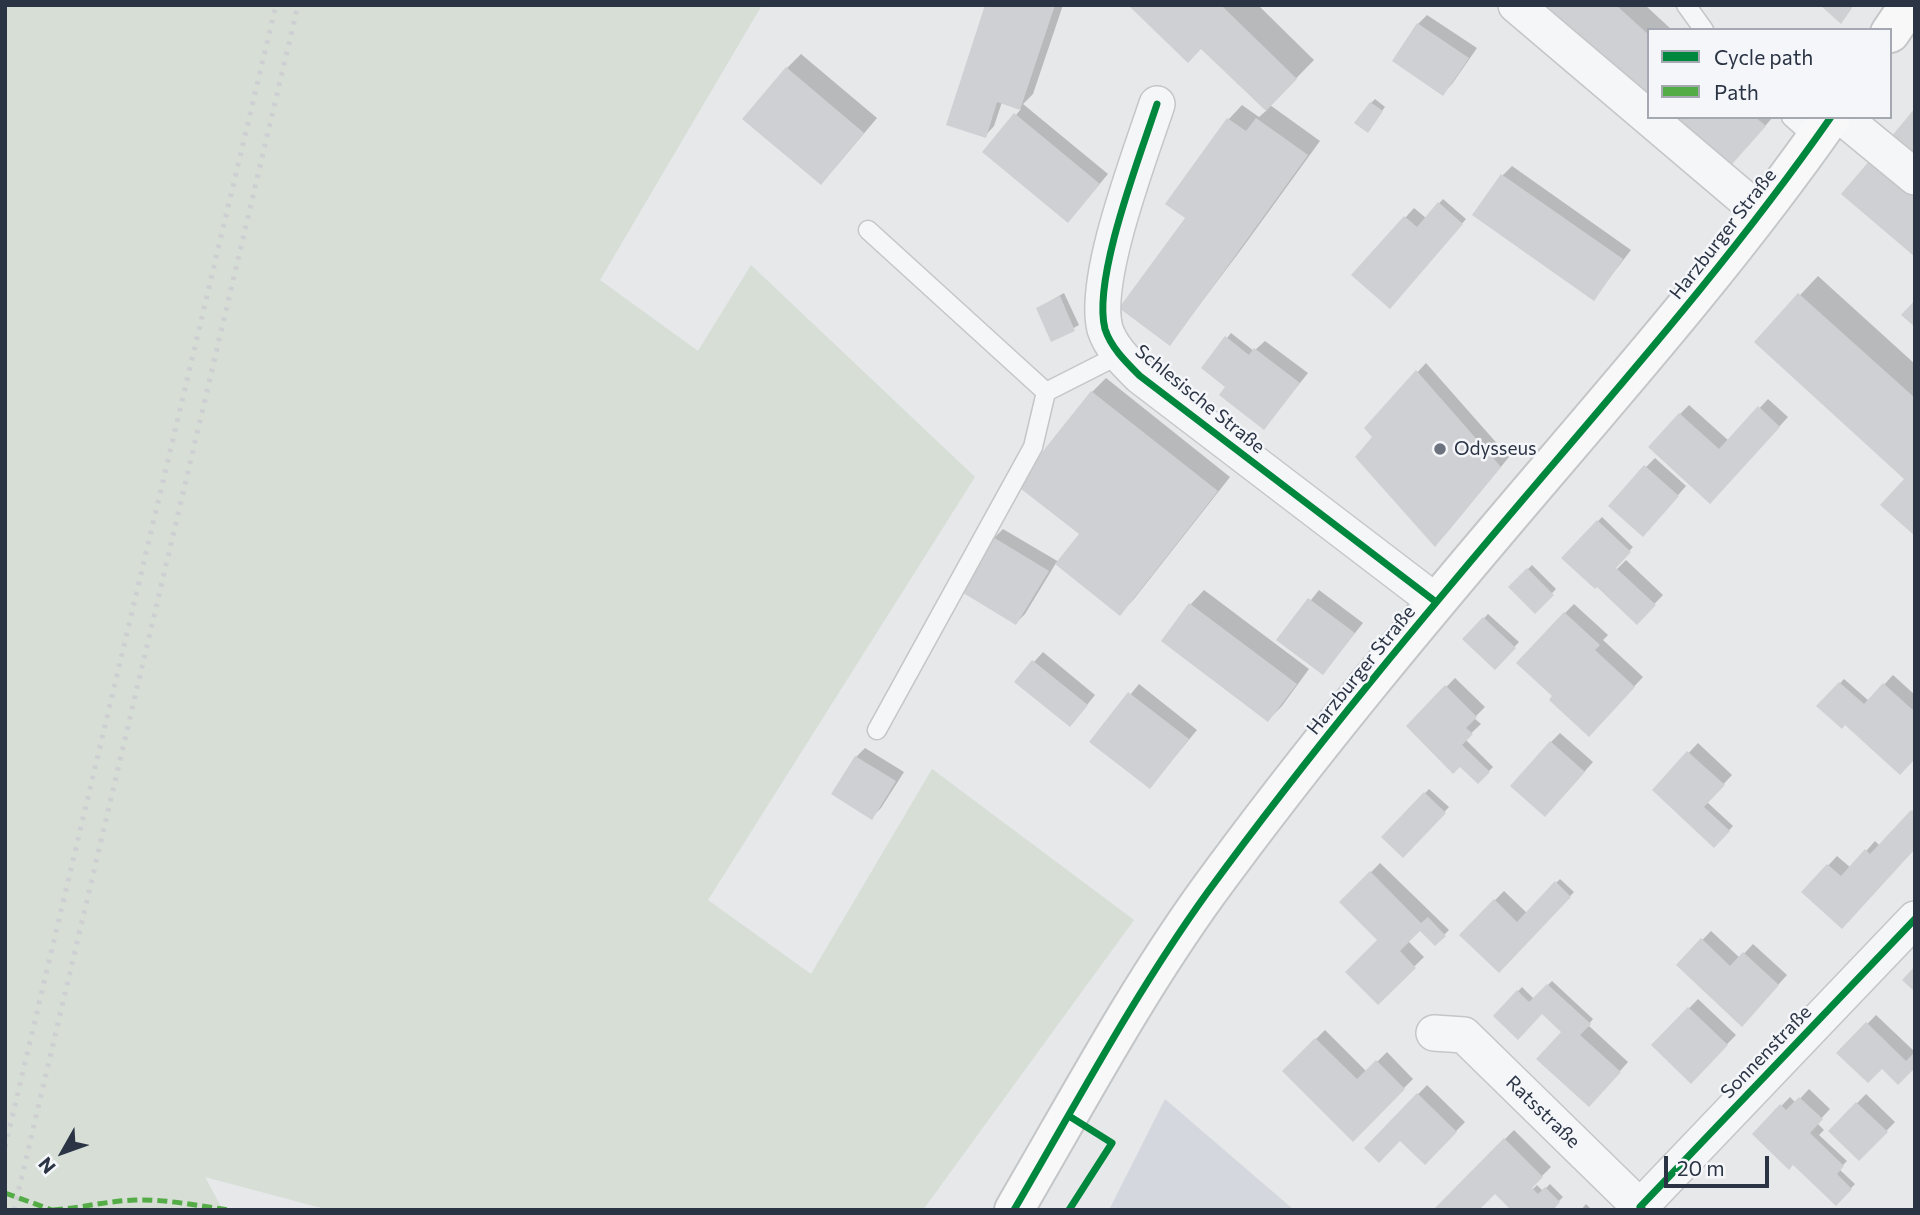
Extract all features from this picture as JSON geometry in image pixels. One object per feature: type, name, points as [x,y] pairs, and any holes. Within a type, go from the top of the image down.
[{"type":"main road","points":[[1892,30],[1909,5]]},
{"type":"main road","name":"Harzburger Straße","points":[[1014,1210],[1134,1005],[1200,903],[1316,750],[1436,602],[1665,334],[1761,213],[1820,123]]},
{"type":"street","points":[[1516,5],[1647,116]]},
{"type":"street","name":"Schlesische Straße","points":[[1157,104],[1123,208],[1103,288],[1102,309],[1106,331],[1119,355],[1140,376],[1436,602]]},
{"type":"street","points":[[1650,119],[1761,213]]},
{"type":"street","points":[[1820,123],[1915,177]]},
{"type":"street","name":"Sonnenstraße","points":[[1642,1208],[1915,919]]},
{"type":"street","name":"Ratsstraße","points":[[1434,1033],[1464,1035],[1642,1208]]},
{"type":"lane","points":[[1686,5],[1702,28]]},
{"type":"lane","points":[[868,230],[1046,392]]},
{"type":"lane","points":[[877,730],[1033,447],[1046,392],[1119,355]]},
{"type":"shaded area","points":[[5,5],[762,5],[600,280],[698,351],[751,265],[975,477],[708,900],[811,974],[932,769],[1134,920],[923,1210],[329,1210],[205,1177],[223,1210],[5,1210]]},
{"type":"shaded area","points":[[1165,1099],[1294,1210],[1109,1210]]},
{"type":"building","points":[[985,5],[1055,5],[1020,110],[997,102],[986,138],[946,125]]},
{"type":"building","points":[[1128,5],[1221,5],[1297,79],[1266,111],[1201,49],[1188,63]]},
{"type":"building","points":[[1535,5],[1616,5],[1647,33],[1647,102]]},
{"type":"building","points":[[1820,5],[1854,5],[1841,24]]},
{"type":"building","points":[[1417,23],[1469,58],[1443,96],[1392,61]]},
{"type":"building","points":[[786,67],[864,133],[821,185],[742,119]]},
{"type":"building","points":[[1370,102],[1383,111],[1368,133],[1354,123]]},
{"type":"building","points":[[1915,108],[1915,156],[1891,137]]},
{"type":"building","points":[[1014,113],[1100,184],[1068,223],[982,152]]},
{"type":"building","points":[[1227,118],[1246,131],[1256,118],[1308,155],[1170,346],[1119,308],[1185,218],[1165,204]]},
{"type":"building","points":[[1666,119],[1757,119],[1766,126],[1726,171]]},
{"type":"building","points":[[1876,153],[1915,186],[1915,257],[1841,194]]},
{"type":"building","points":[[1501,174],[1623,259],[1594,301],[1472,215]]},
{"type":"building","points":[[1438,202],[1463,224],[1390,309],[1351,275],[1404,216],[1417,227]]},
{"type":"building","points":[[1798,293],[1915,398],[1915,536],[1880,505],[1904,479],[1754,342]]},
{"type":"building","points":[[1060,296],[1075,331],[1051,342],[1036,308]]},
{"type":"building","points":[[1915,300],[1915,327],[1901,315]]},
{"type":"building","points":[[1225,336],[1249,355],[1254,348],[1300,383],[1264,430],[1219,395],[1225,387],[1201,368]]},
{"type":"building","points":[[1416,370],[1501,467],[1435,547],[1355,457],[1372,437],[1364,428]]},
{"type":"building","points":[[1091,391],[1218,491],[1120,616],[1055,564],[1079,534],[1016,485]]},
{"type":"building","points":[[1758,406],[1780,427],[1710,504],[1648,447],[1679,413],[1719,449]]},
{"type":"building","points":[[1644,465],[1679,496],[1643,537],[1608,506]]},
{"type":"building","points":[[1597,520],[1631,552],[1616,568],[1656,605],[1637,625],[1561,558]]},
{"type":"building","points":[[993,537],[1049,571],[1016,625],[960,591]]},
{"type":"building","points":[[1527,568],[1554,595],[1535,614],[1508,587]]},
{"type":"building","points":[[1308,598],[1355,633],[1323,675],[1276,640]]},
{"type":"building","points":[[1189,603],[1297,684],[1268,722],[1161,641]]},
{"type":"building","points":[[1564,612],[1600,645],[1595,650],[1635,687],[1589,737],[1549,700],[1552,696],[1516,663]]},
{"type":"building","points":[[1483,617],[1516,648],[1495,670],[1462,639]]},
{"type":"building","points":[[1032,660],[1088,705],[1070,727],[1014,682]]},
{"type":"building","points":[[1839,682],[1864,704],[1883,683],[1915,712],[1915,759],[1900,775],[1845,725],[1842,729],[1816,706]]},
{"type":"building","points":[[1445,685],[1477,717],[1466,728],[1473,734],[1462,745],[1490,772],[1478,784],[1460,767],[1453,774],[1406,726]]},
{"type":"building","points":[[1128,692],[1189,739],[1150,789],[1089,742]]},
{"type":"building","points":[[1550,741],[1585,772],[1545,817],[1510,786]]},
{"type":"building","points":[[1687,751],[1725,785],[1704,807],[1730,831],[1714,848],[1652,790]]},
{"type":"building","points":[[855,756],[896,781],[872,820],[831,794]]},
{"type":"building","points":[[1424,792],[1446,813],[1403,858],[1381,837]]},
{"type":"building","points":[[1911,810],[1915,813],[1915,849],[1842,929],[1801,892],[1827,864],[1841,876],[1865,849],[1870,854]]},
{"type":"building","points":[[1370,871],[1421,923],[1428,917],[1446,936],[1435,946],[1420,931],[1400,951],[1416,968],[1378,1005],[1345,972],[1377,940],[1339,902]]},
{"type":"building","points":[[1555,881],[1571,897],[1499,973],[1459,935],[1494,899],[1517,922]]},
{"type":"building","points":[[1701,938],[1730,966],[1743,952],[1779,985],[1742,1027],[1676,965]]},
{"type":"building","points":[[1915,966],[1915,992],[1902,980]]},
{"type":"building","points":[[1547,984],[1591,1024],[1580,1035],[1621,1072],[1589,1107],[1536,1059],[1561,1032],[1542,1014],[1518,1040],[1493,1016],[1517,990],[1529,1002]]},
{"type":"building","points":[[1688,1007],[1728,1045],[1691,1084],[1651,1045]]},
{"type":"building","points":[[1866,1022],[1906,1061],[1915,1052],[1915,1068],[1898,1085],[1882,1069],[1868,1083],[1836,1053]]},
{"type":"building","points":[[1315,1038],[1357,1079],[1376,1060],[1405,1089],[1353,1142],[1282,1071]]},
{"type":"building","points":[[1417,1093],[1457,1132],[1425,1165],[1400,1141],[1379,1163],[1364,1148]]},
{"type":"building","points":[[1799,1097],[1823,1119],[1810,1133],[1844,1166],[1837,1174],[1852,1189],[1836,1206],[1793,1165],[1789,1170],[1752,1134],[1780,1104],[1786,1110]]},
{"type":"building","points":[[1856,1102],[1888,1132],[1859,1161],[1828,1131]]},
{"type":"building","points":[[1504,1138],[1543,1177],[1532,1188],[1538,1194],[1545,1187],[1560,1202],[1553,1210],[1511,1210],[1495,1194],[1479,1210],[1433,1210]]},
{"type":"railway","points":[[5,1147],[276,5]]},
{"type":"railway","points":[[14,1210],[298,5]]},
{"type":"marked path","points":[[5,1193],[52,1210]]},
{"type":"marked path","points":[[53,1210],[135,1200],[229,1210]]},
{"type":"cycle path","points":[[1157,104],[1120,217],[1105,280],[1105,329],[1111,343],[1140,376],[1436,602]]},
{"type":"cycle path","points":[[1014,1210],[1155,970],[1247,839],[1413,630],[1691,300],[1763,210],[1830,119]]},
{"type":"cycle path","points":[[1643,1210],[1640,1207],[1915,919]]},
{"type":"cycle path","points":[[1069,1116],[1112,1143],[1069,1210]]},
{"type":"place","name":"Odysseus","points":[[1440,449]]}]
